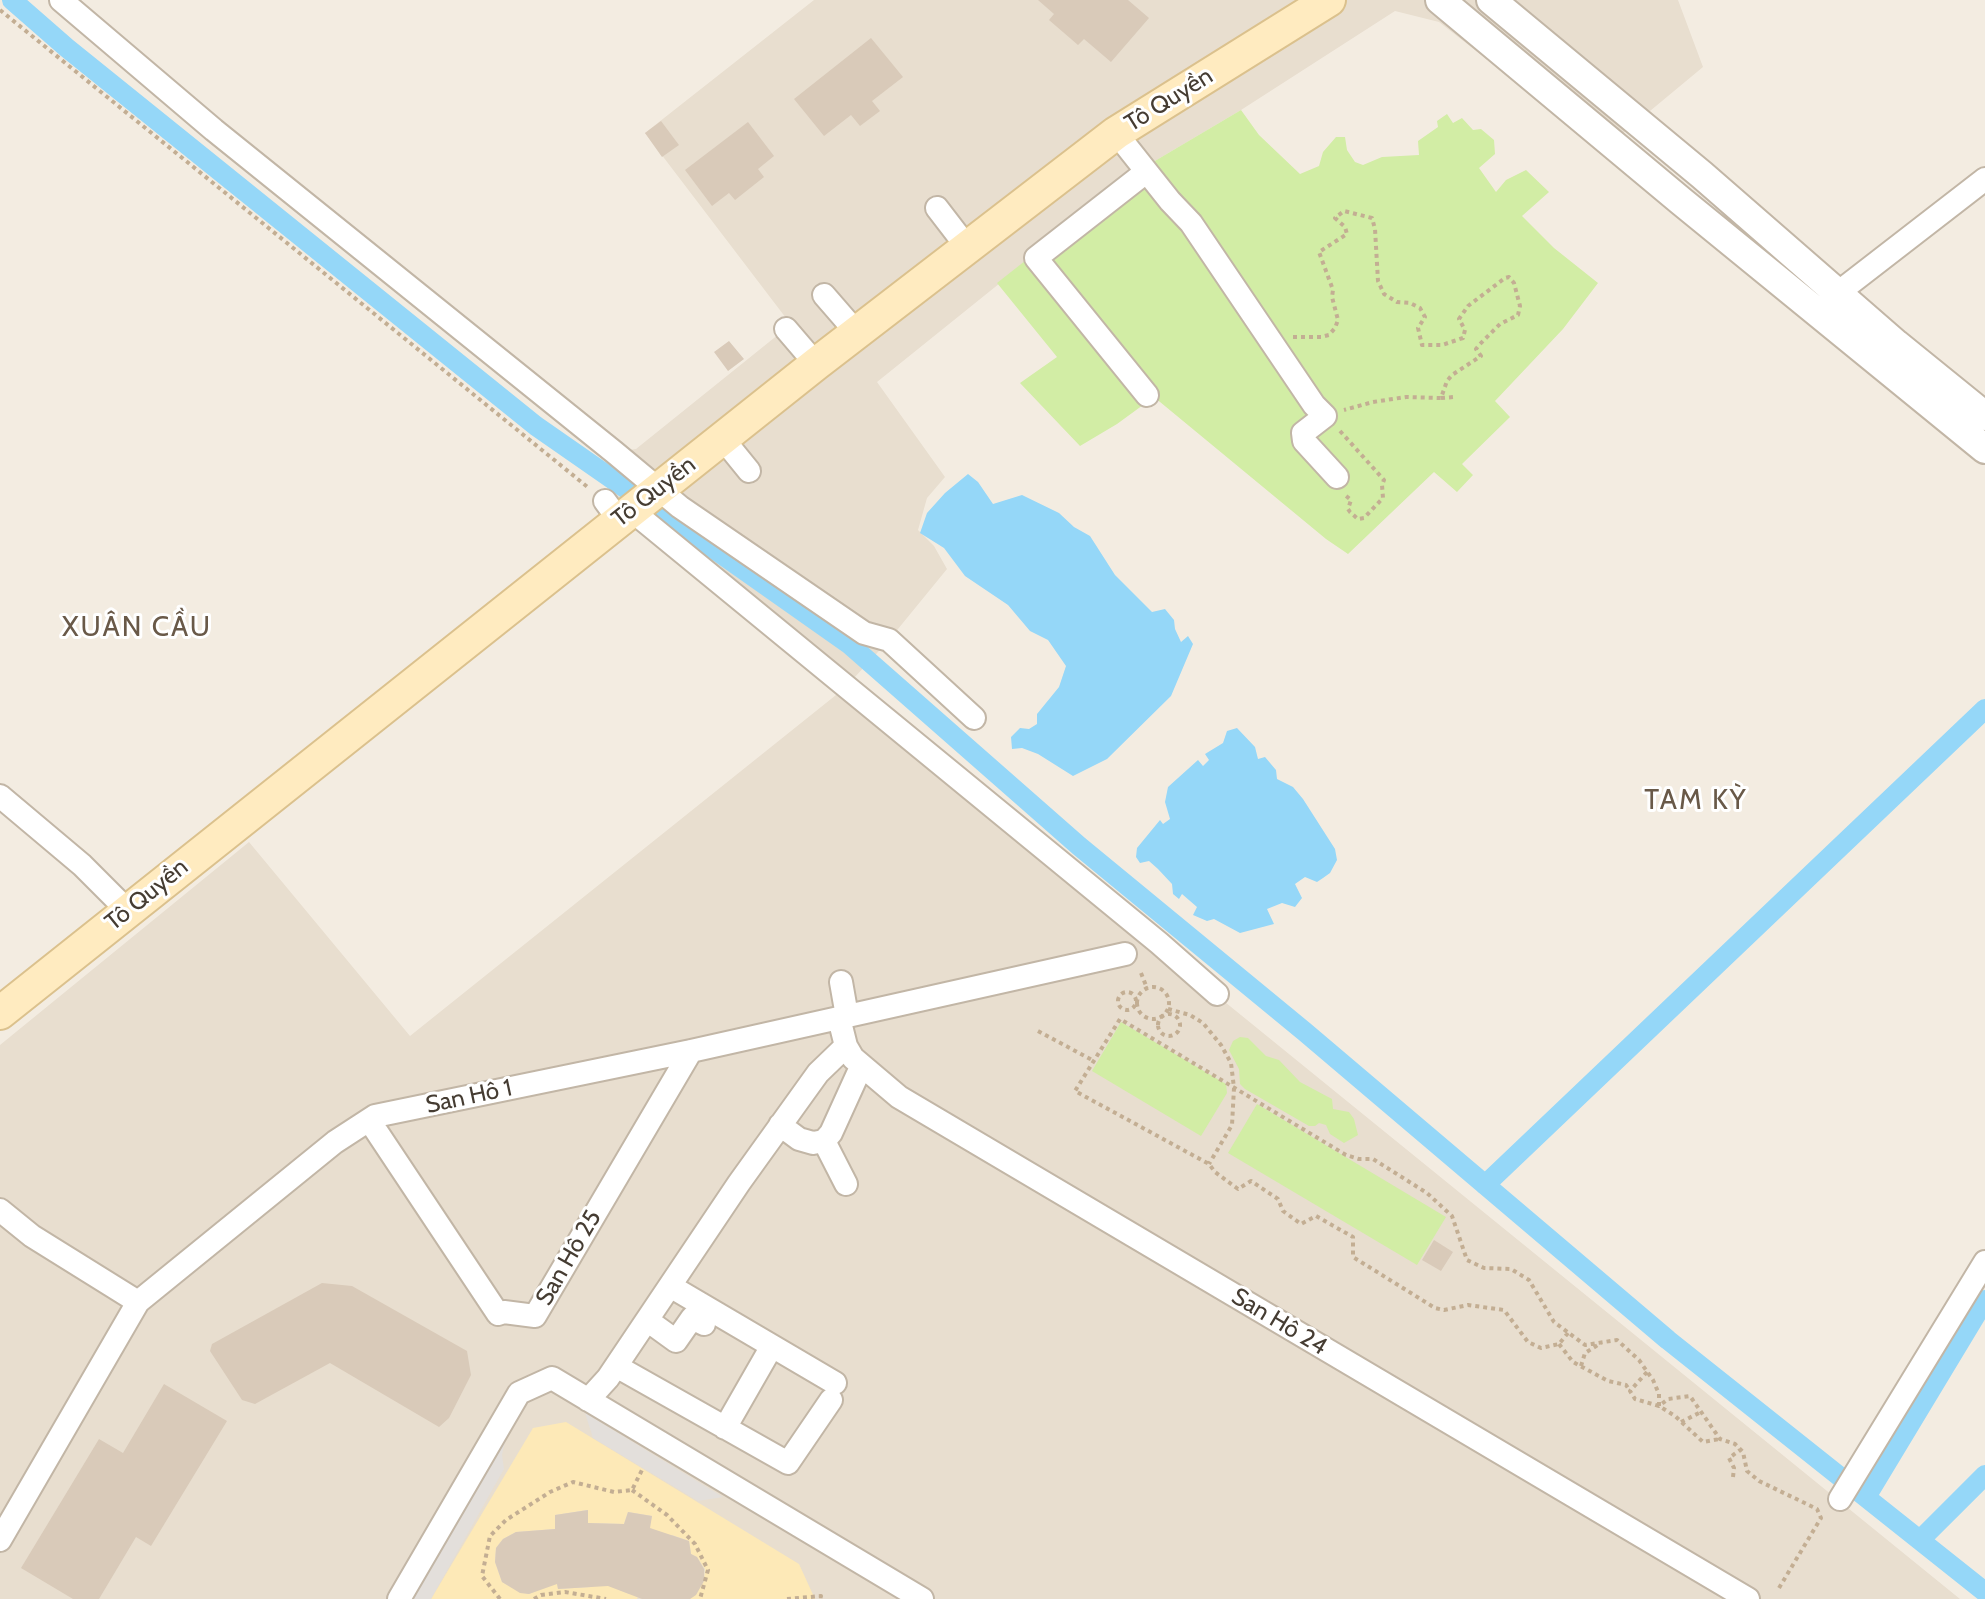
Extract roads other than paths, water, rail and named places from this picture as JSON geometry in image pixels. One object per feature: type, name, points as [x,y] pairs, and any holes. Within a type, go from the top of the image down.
[{"type":"main road","name":"Tô Quyền","points":[[0,1013],[618,510],[659,489],[1116,133],[1326,2]]},
{"type":"street","points":[[61,0],[214,130],[680,507],[864,633],[889,640],[974,718]]},
{"type":"street","points":[[1440,0],[1985,449]]},
{"type":"street","points":[[1491,0],[1985,416]]},
{"type":"street","points":[[1116,133],[1191,223],[1314,405],[1325,416],[1303,433],[1304,441],[1337,477]]},
{"type":"street","points":[[1146,172],[1036,258],[1147,395]]},
{"type":"street","points":[[1816,312],[1985,179]]},
{"type":"street","points":[[937,208],[967,247]]},
{"type":"street","points":[[824,295],[857,333]]},
{"type":"street","points":[[786,329],[816,364]]},
{"type":"street","points":[[723,439],[749,471]]},
{"type":"street","points":[[618,510],[1159,943],[1217,994]]},
{"type":"street","points":[[0,796],[82,865],[128,911]]},
{"type":"street","name":"San Hô 1","points":[[0,1540],[138,1302],[335,1142],[375,1116],[691,1051],[1125,954]]},
{"type":"street","name":"San Hô 24","points":[[841,982],[846,1046],[861,1067],[913,1105],[1748,1599]]},
{"type":"street","points":[[588,1400],[616,1366],[780,1125],[818,1073],[846,1046]]},
{"type":"street","name":"San Hô 25","points":[[369,1120],[498,1314],[535,1316],[691,1051]]},
{"type":"street","points":[[780,1125],[799,1139],[813,1143],[824,1141],[831,1133],[861,1067]]},
{"type":"street","points":[[824,1141],[846,1184]]},
{"type":"street","points":[[0,1210],[32,1236],[138,1302]]},
{"type":"street","points":[[1847,1488],[1985,1262]]},
{"type":"street","points":[[616,1366],[788,1463],[833,1392],[772,1346],[670,1286]]},
{"type":"street","points":[[647,1320],[676,1341],[692,1318],[704,1324]]},
{"type":"street","points":[[725,1428],[772,1346]]},
{"type":"street","points":[[399,1599],[519,1393],[552,1378],[922,1599]]},
{"type":"water","points":[[968,474],[978,482],[993,504],[1022,495],[1059,513],[1090,536],[1115,575],[1152,612],[1165,609],[1174,620],[1181,642],[1188,636],[1193,644],[1171,696],[1107,759],[1073,776],[1038,754],[1022,748],[1012,749],[1011,737],[1020,728],[1029,729],[1037,724],[1037,714],[1059,687],[1066,666],[1048,640],[1030,631],[1008,605],[965,576],[944,548],[920,533],[927,513]]},
{"type":"water","points":[[1237,728],[1255,747],[1258,759],[1265,757],[1276,770],[1277,779],[1293,787],[1303,799],[1335,849],[1337,860],[1330,873],[1317,882],[1305,877],[1295,884],[1302,898],[1295,907],[1282,903],[1267,909],[1274,924],[1240,933],[1214,919],[1207,921],[1193,915],[1197,907],[1182,894],[1179,899],[1173,894],[1172,884],[1158,869],[1149,861],[1140,863],[1136,857],[1137,848],[1160,820],[1163,824],[1170,819],[1165,802],[1168,787],[1198,760],[1203,766],[1209,760],[1205,754],[1223,743],[1227,731]]},
{"type":"waterway","points":[[12,0],[67,48],[536,426],[628,490]]},
{"type":"waterway","points":[[666,515],[849,644],[1079,846],[1305,1032],[1668,1340],[1985,1592]]},
{"type":"waterway","points":[[1485,1185],[1985,709]]},
{"type":"waterway","points":[[1866,1497],[1985,1300]]},
{"type":"waterway","points":[[1920,1540],[1985,1475]]},
{"type":"district","name":"XUÂN CẦU","points":[[137,628]]},
{"type":"district","name":"TAM KỲ","points":[[1696,801]]}]
